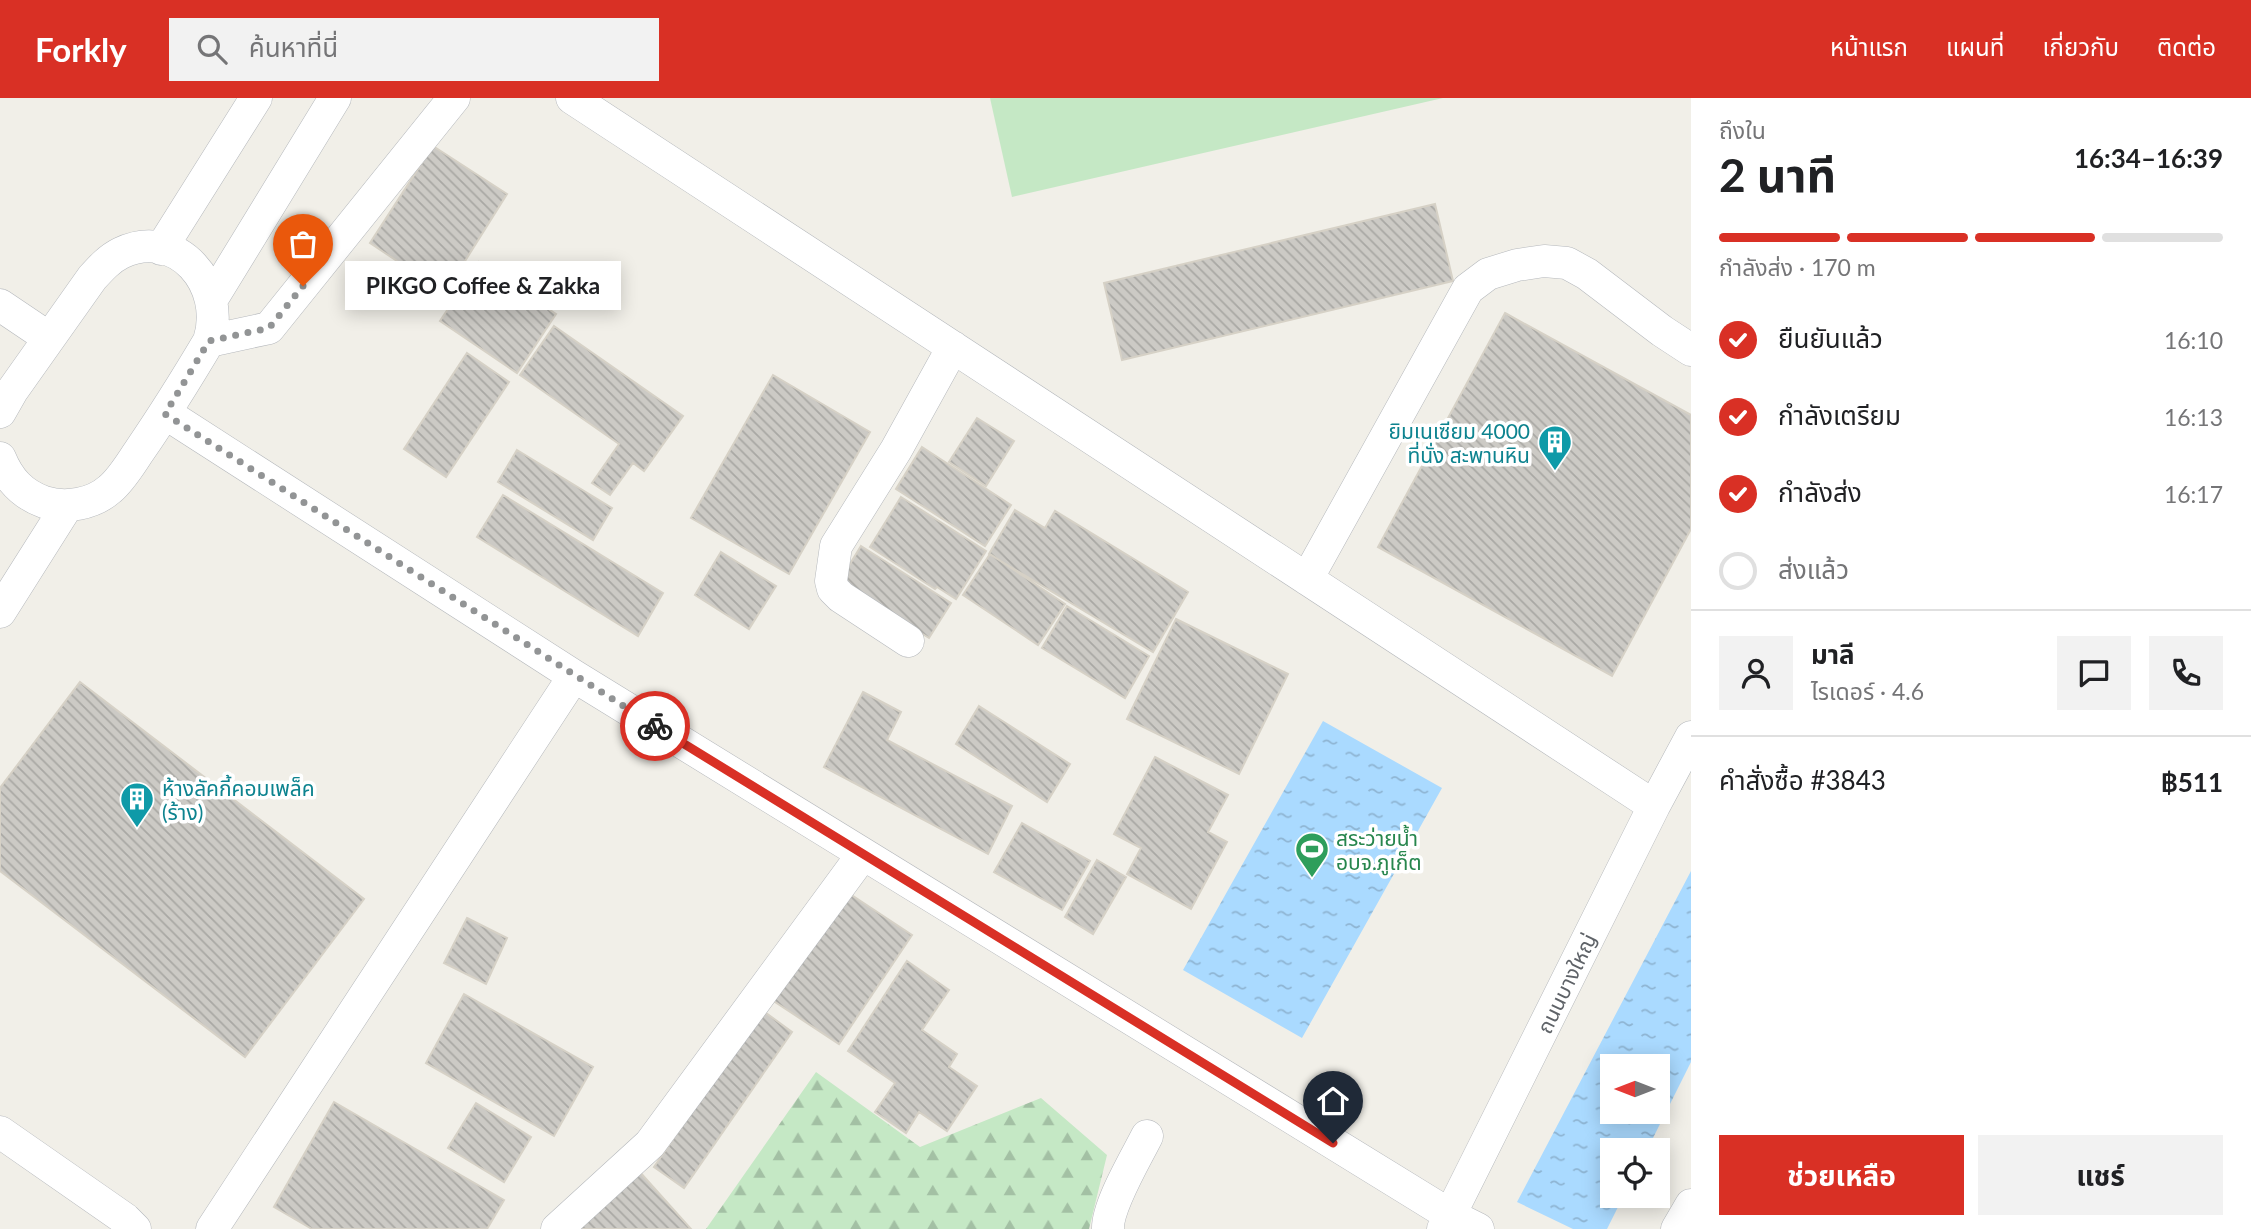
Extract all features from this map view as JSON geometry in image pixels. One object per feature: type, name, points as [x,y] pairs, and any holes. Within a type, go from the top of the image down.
[{"type":"street","points":[[160,249],[256,98]]},
{"type":"street","points":[[212,299],[335,98]]},
{"type":"street","points":[[209,341],[269,328],[454,98]]},
{"type":"street","points":[[572,98],[1654,806]]},
{"type":"street","points":[[0,412],[49,338],[105,263],[136,248],[160,249],[184,258],[199,272],[212,299],[213,328],[209,341],[165,414],[124,474],[110,489],[94,500],[67,506],[52,504],[34,498],[17,487],[2,470]]},
{"type":"street","points":[[1307,579],[1468,289],[1488,274],[1517,265],[1544,261],[1567,263],[1587,274],[1691,350]]},
{"type":"street","points":[[0,305],[49,338]]},
{"type":"street","points":[[908,641],[841,597],[833,589],[831,571],[836,547],[896,450],[953,348]]},
{"type":"street","points":[[165,414],[574,676],[863,854],[1447,1222],[1478,1229]]},
{"type":"street","points":[[0,612],[67,506]]},
{"type":"street","points":[[212,1229],[574,676]]},
{"type":"street","name":"ถนนบางใหญ่","points":[[1447,1222],[1691,737]]},
{"type":"street","points":[[557,1229],[650,1144],[863,854]]},
{"type":"street","points":[[0,1132],[125,1219],[135,1229]]},
{"type":"street","points":[[1108,1229],[1118,1194],[1147,1136]]},
{"type":"street","points":[[1677,1229],[1691,1205]]},
{"type":"green space","points":[[990,98],[1443,98],[1012,197]]},
{"type":"green space","points":[[816,1072],[920,1147],[1041,1098],[1107,1155],[1089,1229],[706,1229]]},
{"type":"water","name":"สระว่ายน้ำ อบจ.ภูเก็ต","points":[[1323,721],[1442,788],[1302,1038],[1183,970]]},
{"type":"water","points":[[1691,871],[1691,1062],[1670,1104],[1670,1054],[1600,1054],[1600,1124],[1660,1124],[1653,1138],[1600,1138],[1600,1208],[1618,1208],[1607,1229],[1573,1229],[1517,1202]]},
{"type":"building","points":[[433,146],[507,194],[445,293],[370,243]]},
{"type":"building","points":[[1435,204],[1453,281],[1122,360],[1104,283]]},
{"type":"building","points":[[479,262],[556,314],[517,373],[440,321]]},
{"type":"building","name":"ยิมเนเซียม 4000 ที่นั่ง สะพานหิน","points":[[1505,313],[1691,415],[1691,529],[1612,676],[1378,547]]},
{"type":"building","points":[[554,326],[683,416],[644,471],[633,463],[610,495],[592,483],[619,444],[520,375]]},
{"type":"building","points":[[467,353],[509,382],[446,477],[404,449]]},
{"type":"building","points":[[773,375],[870,432],[789,574],[691,518]]},
{"type":"building","points":[[977,418],[1014,441],[986,486],[949,462]]},
{"type":"building","points":[[922,447],[1011,505],[985,546],[896,489]]},
{"type":"building","points":[[517,450],[612,508],[593,540],[498,482]]},
{"type":"building","points":[[503,495],[663,593],[638,636],[477,537]]},
{"type":"building","points":[[901,497],[986,551],[956,599],[937,587],[935,589],[870,547]]},
{"type":"building","points":[[1015,510],[1045,528],[1055,511],[1188,592],[1153,652],[989,554]]},
{"type":"building","points":[[861,546],[951,603],[929,638],[839,582]]},
{"type":"building","points":[[721,552],[776,586],[749,629],[695,595]]},
{"type":"building","points":[[990,554],[1065,604],[1038,645],[963,595]]},
{"type":"building","points":[[1067,606],[1149,656],[1125,698],[1042,648]]},
{"type":"building","points":[[1176,619],[1288,674],[1239,774],[1127,719]]},
{"type":"building","name":"ห้างลัคกี้คอมเพล็ค (ร้าง)","points":[[80,682],[364,899],[245,1057],[0,871],[0,788]]},
{"type":"building","points":[[863,692],[901,712],[887,740],[1012,806],[988,854],[824,767]]},
{"type":"building","points":[[979,706],[1070,764],[1047,802],[956,744]]},
{"type":"building","points":[[1155,757],[1228,795],[1208,832],[1227,842],[1191,909],[1127,874],[1141,848],[1114,834]]},
{"type":"building","points":[[1022,823],[1090,861],[1062,910],[994,872]]},
{"type":"building","points":[[1097,860],[1126,877],[1093,934],[1065,917]]},
{"type":"building","points":[[844,890],[912,935],[839,1044],[772,1000]]},
{"type":"building","points":[[467,918],[507,938],[486,984],[444,963]]},
{"type":"building","points":[[907,961],[949,990],[922,1030],[957,1054],[949,1067],[977,1086],[947,1131],[919,1112],[906,1133],[875,1112],[895,1083],[848,1051]]},
{"type":"building","points":[[464,994],[593,1067],[554,1136],[426,1063]]},
{"type":"building","points":[[762,1010],[792,1032],[684,1188],[654,1167]]},
{"type":"building","points":[[334,1102],[504,1200],[487,1229],[312,1229],[274,1207]]},
{"type":"building","points":[[476,1103],[531,1137],[504,1182],[448,1148]]},
{"type":"building","points":[[638,1170],[691,1229],[573,1229]]},
{"type":"way so far","points":[[303,286],[269,328],[209,341],[165,414],[655,726]]},
{"type":"place","name":"PIKGO Coffee & Zakka","points":[[303,286]]},
{"type":"place","name":"ยิมเนเซียม 4000 ที่นั่ง สะพานหิน","points":[[1555,472]]},
{"type":"place","name":"ห้างลัคกี้คอมเพล็ค (ร้าง)","points":[[137,829]]},
{"type":"place","name":"สระว่ายน้ำ อบจ.ภูเก็ต","points":[[1312,879]]},
{"type":"route","points":[[655,726],[1333,1143]]}]
